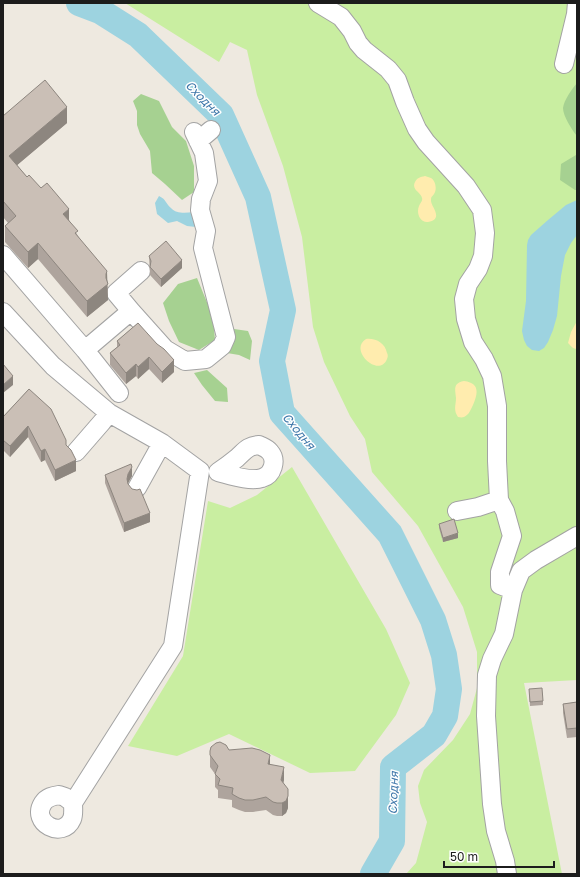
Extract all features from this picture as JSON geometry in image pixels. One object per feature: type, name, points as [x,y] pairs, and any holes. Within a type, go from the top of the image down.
[{"type":"lane","points":[[318,3],[341,17],[364,50],[388,69],[397,80],[417,129],[426,142],[466,186],[482,210],[485,233],[483,256],[478,268],[468,284],[464,299],[466,319],[473,342],[484,359],[492,376],[497,406],[499,500],[505,511],[512,536],[500,572],[500,585],[513,590]]},
{"type":"lane","points":[[564,64],[576,14],[577,3]]},
{"type":"lane","points":[[140,270],[116,293],[165,349],[185,362],[206,359],[222,346],[226,337],[203,248],[206,231],[200,210],[201,198],[208,181],[201,134]]},
{"type":"lane","points":[[5,262],[85,350],[119,393]]},
{"type":"lane","points":[[85,350],[131,310]]},
{"type":"lane","points":[[3,312],[53,366],[109,413],[209,472],[173,646],[73,803]]},
{"type":"lane","points":[[76,452],[109,413]]},
{"type":"lane","points":[[137,488],[162,443]]},
{"type":"lane","points":[[457,511],[478,507],[499,500]]},
{"type":"lane","points":[[507,874],[505,861],[496,831],[492,804],[486,716],[487,675],[492,659],[504,634],[513,590],[522,571],[536,560],[577,536]]},
{"type":"green space","points":[[125,3],[577,3],[577,680],[524,683],[562,874],[406,874],[416,863],[427,822],[420,803],[418,786],[424,770],[453,740],[470,714],[477,688],[477,652],[463,607],[418,526],[372,472],[365,439],[350,416],[324,362],[313,327],[302,237],[283,166],[257,95],[247,50],[230,42],[219,62]]},
{"type":"green space","points":[[577,83],[577,136],[566,119],[563,108],[567,98]]},
{"type":"green space","points":[[141,94],[159,101],[172,127],[186,141],[194,166],[194,192],[182,200],[152,173],[150,151],[140,134],[137,125],[137,111],[133,101]]},
{"type":"green space","points":[[577,147],[577,190],[575,190],[560,180],[561,164],[576,155]]},
{"type":"green space","points":[[197,278],[213,317],[215,340],[199,350],[179,342],[169,321],[163,303],[178,284]]},
{"type":"green space","points":[[234,329],[248,331],[252,341],[250,360],[239,355],[227,353],[233,340]]},
{"type":"green space","points":[[207,370],[227,388],[228,402],[215,401],[194,373]]},
{"type":"green space","points":[[292,467],[386,629],[410,683],[396,715],[355,771],[310,773],[229,734],[177,756],[128,746],[183,656],[208,501],[230,508],[257,495]]},
{"type":"sand","points":[[425,176],[433,179],[436,188],[431,197],[431,203],[436,212],[436,218],[428,222],[423,221],[419,217],[418,209],[422,199],[414,187],[416,181],[420,177]]},
{"type":"sand","points":[[577,321],[577,349],[573,348],[568,343],[571,332]]},
{"type":"sand","points":[[366,339],[377,340],[384,346],[388,356],[383,364],[378,366],[367,361],[361,350],[361,344]]},
{"type":"sand","points":[[464,381],[473,384],[477,393],[470,412],[464,417],[458,417],[455,408],[455,389],[458,383]]},
{"type":"water","points":[[159,196],[173,210],[184,213],[193,212],[196,227],[187,226],[177,221],[168,223],[157,214],[155,203]]},
{"type":"water","points":[[577,200],[577,235],[565,255],[561,276],[557,316],[553,330],[544,348],[539,351],[532,350],[527,346],[522,331],[526,301],[528,240],[531,235],[566,205]]},
{"type":"building","points":[[45,80],[67,107],[9,156],[27,177],[29,175],[41,188],[47,183],[69,209],[63,214],[78,231],[75,233],[107,271],[106,278],[108,284],[87,301],[38,243],[28,252],[5,226],[16,216],[3,201],[3,116]]},
{"type":"building","points":[[166,241],[182,260],[161,279],[150,267],[151,261],[149,256]]},
{"type":"building","points":[[138,323],[174,360],[162,372],[149,357],[138,367],[136,364],[126,373],[110,353],[120,345],[117,341]]},
{"type":"building","points":[[3,364],[13,376],[3,385]]},
{"type":"building","points":[[29,389],[51,409],[66,440],[66,445],[71,450],[76,460],[55,470],[45,449],[41,451],[28,426],[10,446],[3,440],[3,417]]},
{"type":"building","points":[[131,464],[132,467],[127,479],[128,484],[132,489],[140,489],[150,513],[124,523],[105,475]]},
{"type":"building","points":[[454,519],[458,533],[443,538],[439,524]]},
{"type":"building","points":[[542,688],[543,701],[530,702],[529,689]]},
{"type":"building","points":[[577,702],[577,728],[567,729],[563,704]]},
{"type":"building","points":[[220,742],[226,745],[229,750],[252,748],[260,750],[270,755],[268,764],[284,767],[281,780],[288,789],[286,801],[277,803],[266,797],[245,800],[232,794],[233,788],[218,785],[220,779],[215,774],[218,766],[210,755],[210,751],[211,747]]},
{"type":"waterway","name":"Сходня","points":[[79,3],[100,11],[138,35],[221,115],[258,197],[283,310],[272,361],[282,413],[390,534],[433,620],[444,655],[449,689],[445,716],[434,735],[393,767],[392,841],[373,874]]}]
